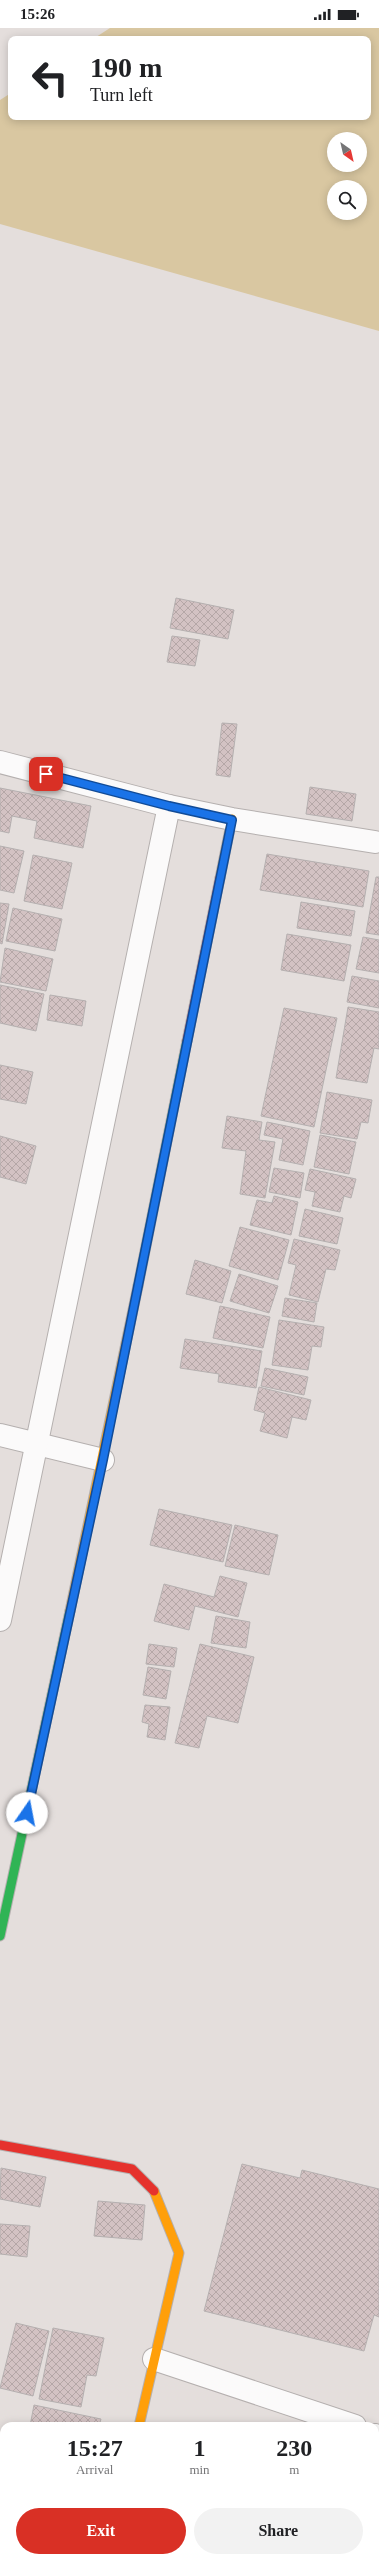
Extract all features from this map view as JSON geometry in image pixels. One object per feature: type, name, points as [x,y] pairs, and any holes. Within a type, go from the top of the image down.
[{"type":"street","points":[[0,762],[169,806],[232,820],[375,842]]},
{"type":"street","points":[[0,1620],[169,806]]},
{"type":"street","points":[[0,1936],[103,1460],[232,820]]},
{"type":"street","points":[[0,1435],[103,1460]]},
{"type":"street","points":[[0,2145],[132,2169],[157,2194],[179,2253],[140,2422]]},
{"type":"street","points":[[154,2359],[343,2422]]},
{"type":"shaded area","points":[[110,28],[379,28],[379,331],[0,224],[0,100],[8,95],[8,120],[371,120],[371,36],[98,36]]},
{"type":"building","points":[[176,598],[234,610],[228,639],[170,628]]},
{"type":"building","points":[[172,636],[200,640],[195,666],[167,662]]},
{"type":"building","points":[[222,723],[237,724],[230,777],[216,775]]},
{"type":"building","points":[[310,787],[356,794],[352,821],[306,814]]},
{"type":"building","points":[[0,788],[91,806],[83,848],[34,838],[37,821],[12,816],[9,833],[0,831]]},
{"type":"building","points":[[0,846],[24,851],[14,893],[0,890]]},
{"type":"building","points":[[267,854],[369,871],[363,907],[260,890]]},
{"type":"building","points":[[33,855],[72,863],[62,909],[24,901]]},
{"type":"building","points":[[376,877],[379,877],[379,935],[366,933]]},
{"type":"building","points":[[301,902],[355,911],[351,936],[297,928]]},
{"type":"building","points":[[0,903],[9,904],[2,944],[0,943]]},
{"type":"building","points":[[13,908],[62,919],[55,951],[6,941]]},
{"type":"building","points":[[287,934],[351,945],[344,981],[281,970]]},
{"type":"building","points":[[363,937],[379,940],[379,973],[356,969]]},
{"type":"building","points":[[5,948],[53,959],[46,991],[0,982]]},
{"type":"building","points":[[352,976],[379,981],[379,1008],[347,1002]]},
{"type":"building","points":[[0,985],[44,994],[36,1031],[0,1023]]},
{"type":"building","points":[[50,995],[86,1001],[82,1026],[47,1020]]},
{"type":"building","points":[[348,1007],[379,1012],[379,1049],[374,1048],[367,1083],[336,1078]]},
{"type":"building","points":[[284,1008],[337,1018],[314,1127],[261,1116]]},
{"type":"building","points":[[0,1065],[33,1072],[26,1104],[0,1099]]},
{"type":"building","points":[[327,1092],[372,1100],[368,1123],[361,1122],[357,1139],[320,1133]]},
{"type":"building","points":[[227,1116],[262,1122],[259,1140],[275,1142],[265,1198],[240,1194],[246,1151],[222,1148]]},
{"type":"building","points":[[267,1122],[310,1131],[303,1165],[279,1160],[283,1139],[264,1135]]},
{"type":"building","points":[[320,1135],[356,1142],[349,1174],[314,1167]]},
{"type":"building","points":[[0,1136],[36,1146],[26,1184],[0,1177]]},
{"type":"building","points":[[274,1168],[304,1173],[300,1198],[269,1192]]},
{"type":"building","points":[[310,1169],[356,1179],[351,1198],[344,1196],[340,1212],[312,1206],[315,1192],[305,1190]]},
{"type":"building","points":[[274,1196],[298,1202],[291,1235],[250,1225],[257,1200],[272,1203]]},
{"type":"building","points":[[305,1209],[343,1218],[337,1244],[299,1236]]},
{"type":"building","points":[[240,1227],[289,1240],[278,1280],[229,1266]]},
{"type":"building","points":[[294,1239],[340,1250],[335,1270],[326,1269],[318,1302],[289,1295],[296,1265],[288,1263]]},
{"type":"building","points":[[195,1260],[231,1271],[222,1303],[186,1294]]},
{"type":"building","points":[[239,1274],[278,1286],[269,1313],[230,1301]]},
{"type":"building","points":[[285,1298],[317,1303],[314,1322],[282,1316]]},
{"type":"building","points":[[220,1306],[270,1317],[263,1348],[213,1338]]},
{"type":"building","points":[[279,1320],[324,1327],[321,1347],[312,1346],[308,1370],[272,1365]]},
{"type":"building","points":[[185,1339],[262,1351],[256,1388],[218,1382],[219,1374],[180,1368]]},
{"type":"building","points":[[265,1368],[308,1377],[304,1395],[261,1386]]},
{"type":"building","points":[[259,1387],[311,1400],[306,1420],[292,1417],[287,1438],[260,1431],[265,1413],[254,1410]]},
{"type":"building","points":[[159,1509],[232,1525],[223,1562],[150,1545]]},
{"type":"building","points":[[235,1525],[278,1535],[269,1575],[225,1566]]},
{"type":"building","points":[[220,1576],[247,1583],[238,1617],[195,1606],[189,1630],[154,1621],[164,1584],[214,1597]]},
{"type":"building","points":[[216,1616],[250,1622],[246,1648],[211,1643]]},
{"type":"building","points":[[149,1644],[177,1648],[174,1667],[146,1664]]},
{"type":"building","points":[[200,1644],[254,1657],[238,1723],[207,1716],[199,1748],[175,1743]]},
{"type":"building","points":[[148,1667],[171,1671],[166,1699],[143,1695]]},
{"type":"building","points":[[145,1705],[170,1707],[165,1740],[147,1737],[149,1724],[142,1722]]},
{"type":"building","points":[[242,2164],[300,2178],[302,2170],[379,2189],[379,2317],[374,2315],[364,2351],[204,2311]]},
{"type":"building","points":[[1,2168],[46,2177],[40,2207],[0,2199]]},
{"type":"building","points":[[98,2201],[145,2205],[142,2240],[94,2236]]},
{"type":"building","points":[[0,2224],[30,2226],[27,2257],[0,2254]]},
{"type":"building","points":[[16,2323],[49,2331],[33,2396],[0,2388]]},
{"type":"building","points":[[53,2328],[104,2338],[96,2376],[87,2375],[81,2407],[39,2399]]},
{"type":"building","points":[[34,2405],[101,2419],[100,2422],[31,2422]]},
{"type":"traffic: fast","points":[[138,1286],[187,1041]]},
{"type":"traffic: fast","points":[[0,1936],[70,1611]]},
{"type":"traffic: slow","points":[[220,878],[232,819]]},
{"type":"traffic: slow","points":[[70,1611],[138,1286]]},
{"type":"traffic: slow","points":[[140,2422],[179,2253],[154,2191]]},
{"type":"traffic: jam","points":[[187,1041],[220,878]]},
{"type":"traffic: jam","points":[[0,2145],[132,2169],[154,2191]]},
{"type":"route","points":[[27,1813],[103,1460],[232,820],[169,806],[46,774]]}]
